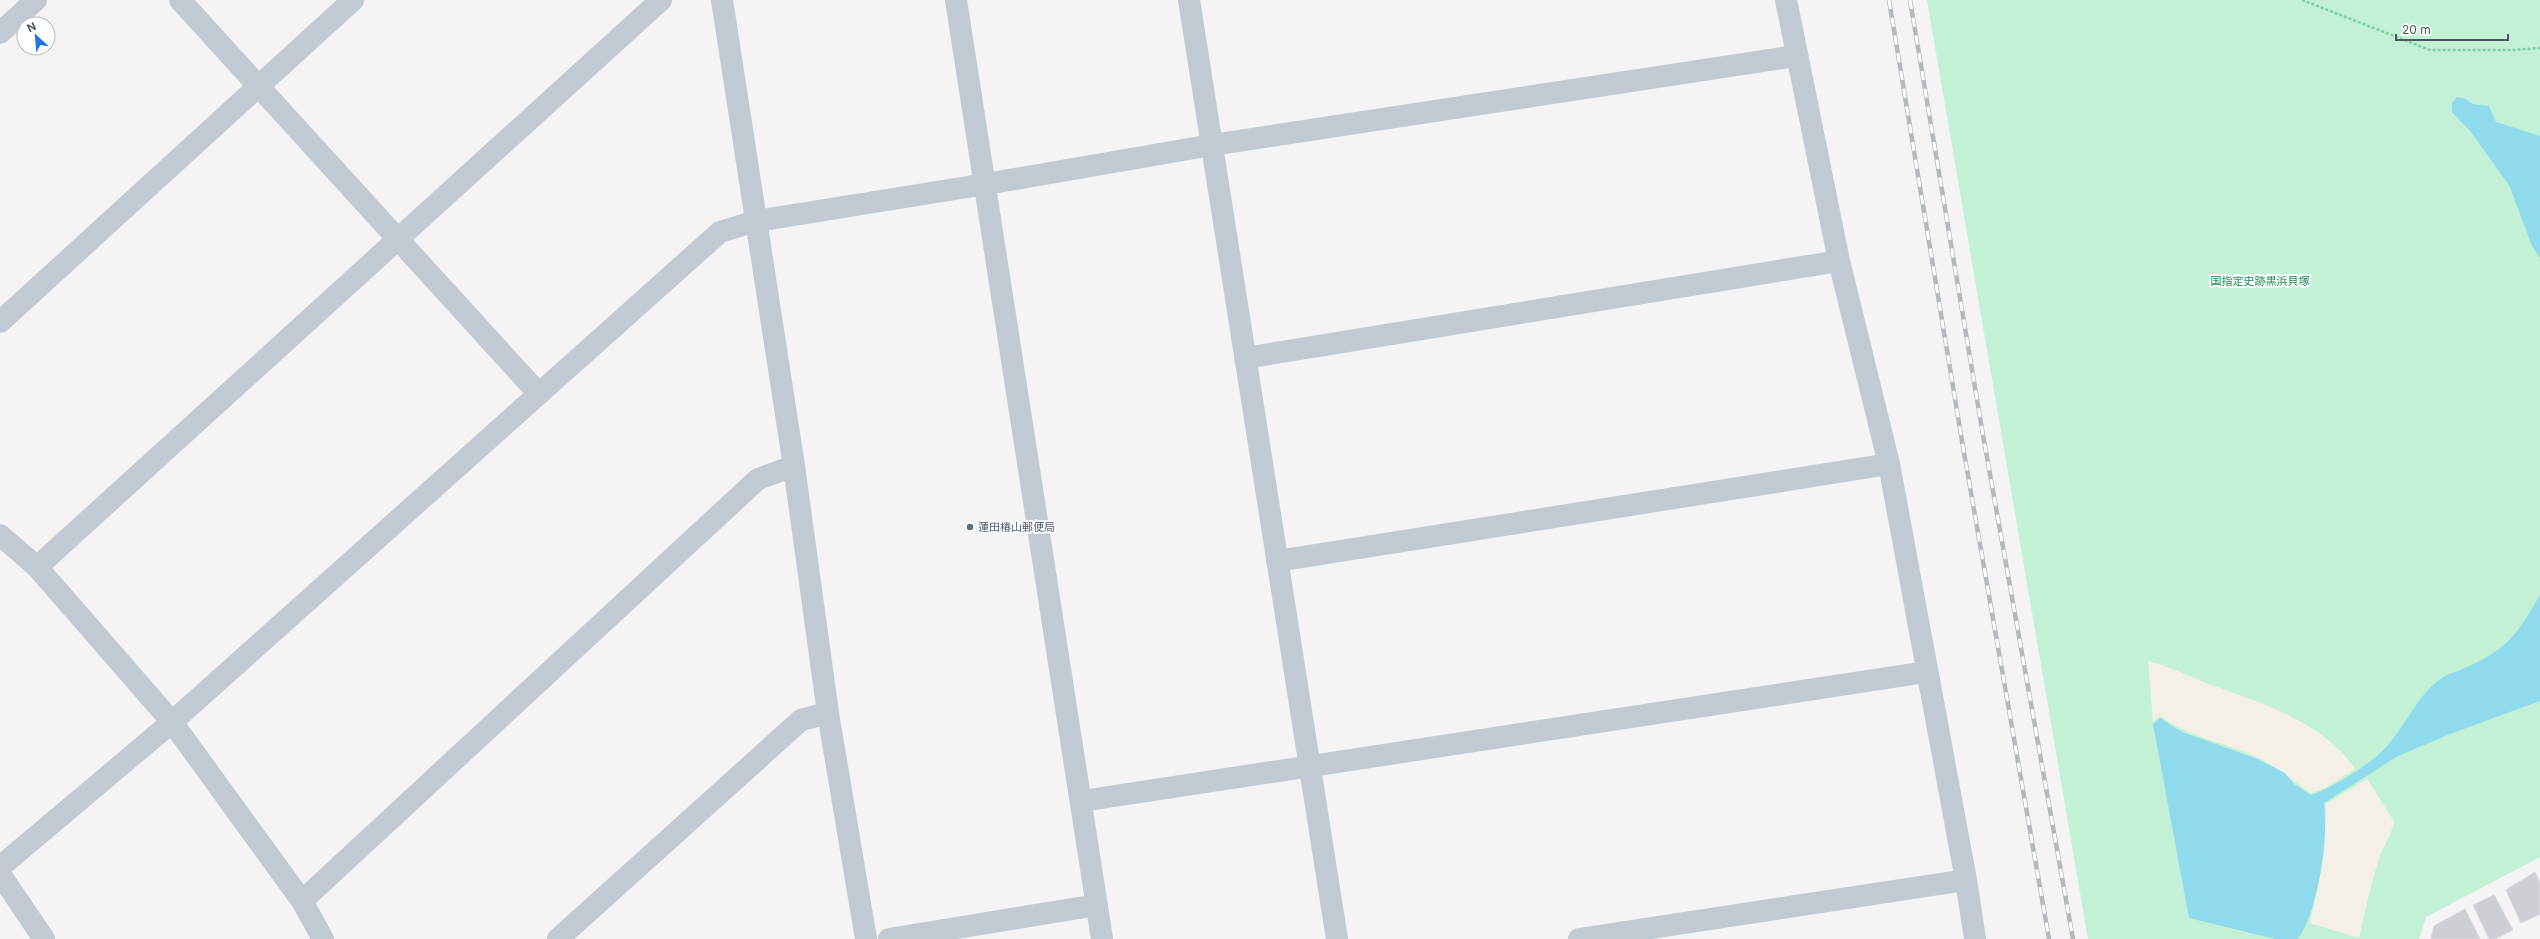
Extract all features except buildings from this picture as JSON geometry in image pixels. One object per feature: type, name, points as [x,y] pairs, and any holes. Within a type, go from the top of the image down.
[{"type":"street","points":[[0,33],[36,0]]},
{"type":"street","points":[[180,0],[539,394]]},
{"type":"street","points":[[0,322],[258,85],[353,0]]},
{"type":"street","points":[[37,567],[661,0]]},
{"type":"street","points":[[722,0],[794,466],[828,713],[866,939]]},
{"type":"street","points":[[956,0],[1082,801],[1102,939]]},
{"type":"street","points":[[1189,0],[1308,766],[1337,939]]},
{"type":"street","points":[[1786,0],[1796,56],[1839,261],[1889,464],[1926,672],[1966,880],[1975,939]]},
{"type":"street","points":[[0,867],[172,722],[720,232],[756,221],[986,184],[1212,145],[1796,56]]},
{"type":"street","points":[[1245,358],[1839,261]]},
{"type":"street","points":[[1277,562],[1889,464]]},
{"type":"street","points":[[302,901],[758,479],[794,466]]},
{"type":"street","points":[[0,535],[37,567],[172,722],[302,901],[323,939]]},
{"type":"street","points":[[1082,801],[1926,672]]},
{"type":"street","points":[[558,939],[801,720],[828,713]]},
{"type":"street","points":[[0,874],[44,939]]},
{"type":"street","points":[[1579,939],[1966,880]]},
{"type":"street","points":[[889,939],[1097,905]]},
{"type":"path","points":[[2302,0],[2430,50],[2514,50],[2540,48]]},
{"type":"green space","name":"国指定史跡黒浜貝塚","points":[[1927,0],[2540,0],[2540,857],[2426,917],[2419,939],[2088,939]]},
{"type":"sand","points":[[2148,661],[2171,668],[2289,715],[2325,738],[2341,752],[2355,769],[2325,788],[2311,793],[2277,769],[2255,756],[2194,734],[2160,716],[2153,722]]},
{"type":"sand","points":[[2367,779],[2394,821],[2390,835],[2379,858],[2359,938],[2310,923],[2324,854],[2326,804]]},
{"type":"water","points":[[2457,97],[2466,99],[2473,104],[2489,106],[2496,122],[2540,136],[2540,258],[2532,246],[2509,185],[2470,131],[2452,112],[2452,103]]},
{"type":"water","points":[[2540,595],[2540,701],[2450,734],[2398,756],[2324,803],[2325,834],[2320,873],[2311,911],[2305,927],[2298,939],[2275,939],[2189,918],[2153,724],[2160,718],[2182,732],[2255,758],[2285,773],[2294,784],[2311,795],[2330,787],[2371,761],[2393,739],[2418,703],[2432,686],[2445,676],[2493,654],[2518,630]]},
{"type":"railway","points":[[1889,0],[1962,441],[2049,939]]},
{"type":"railway","points":[[1910,0],[1983,435],[2073,939]]},
{"type":"place","name":"蓮田椿山郵便局","points":[[970,527]]}]
